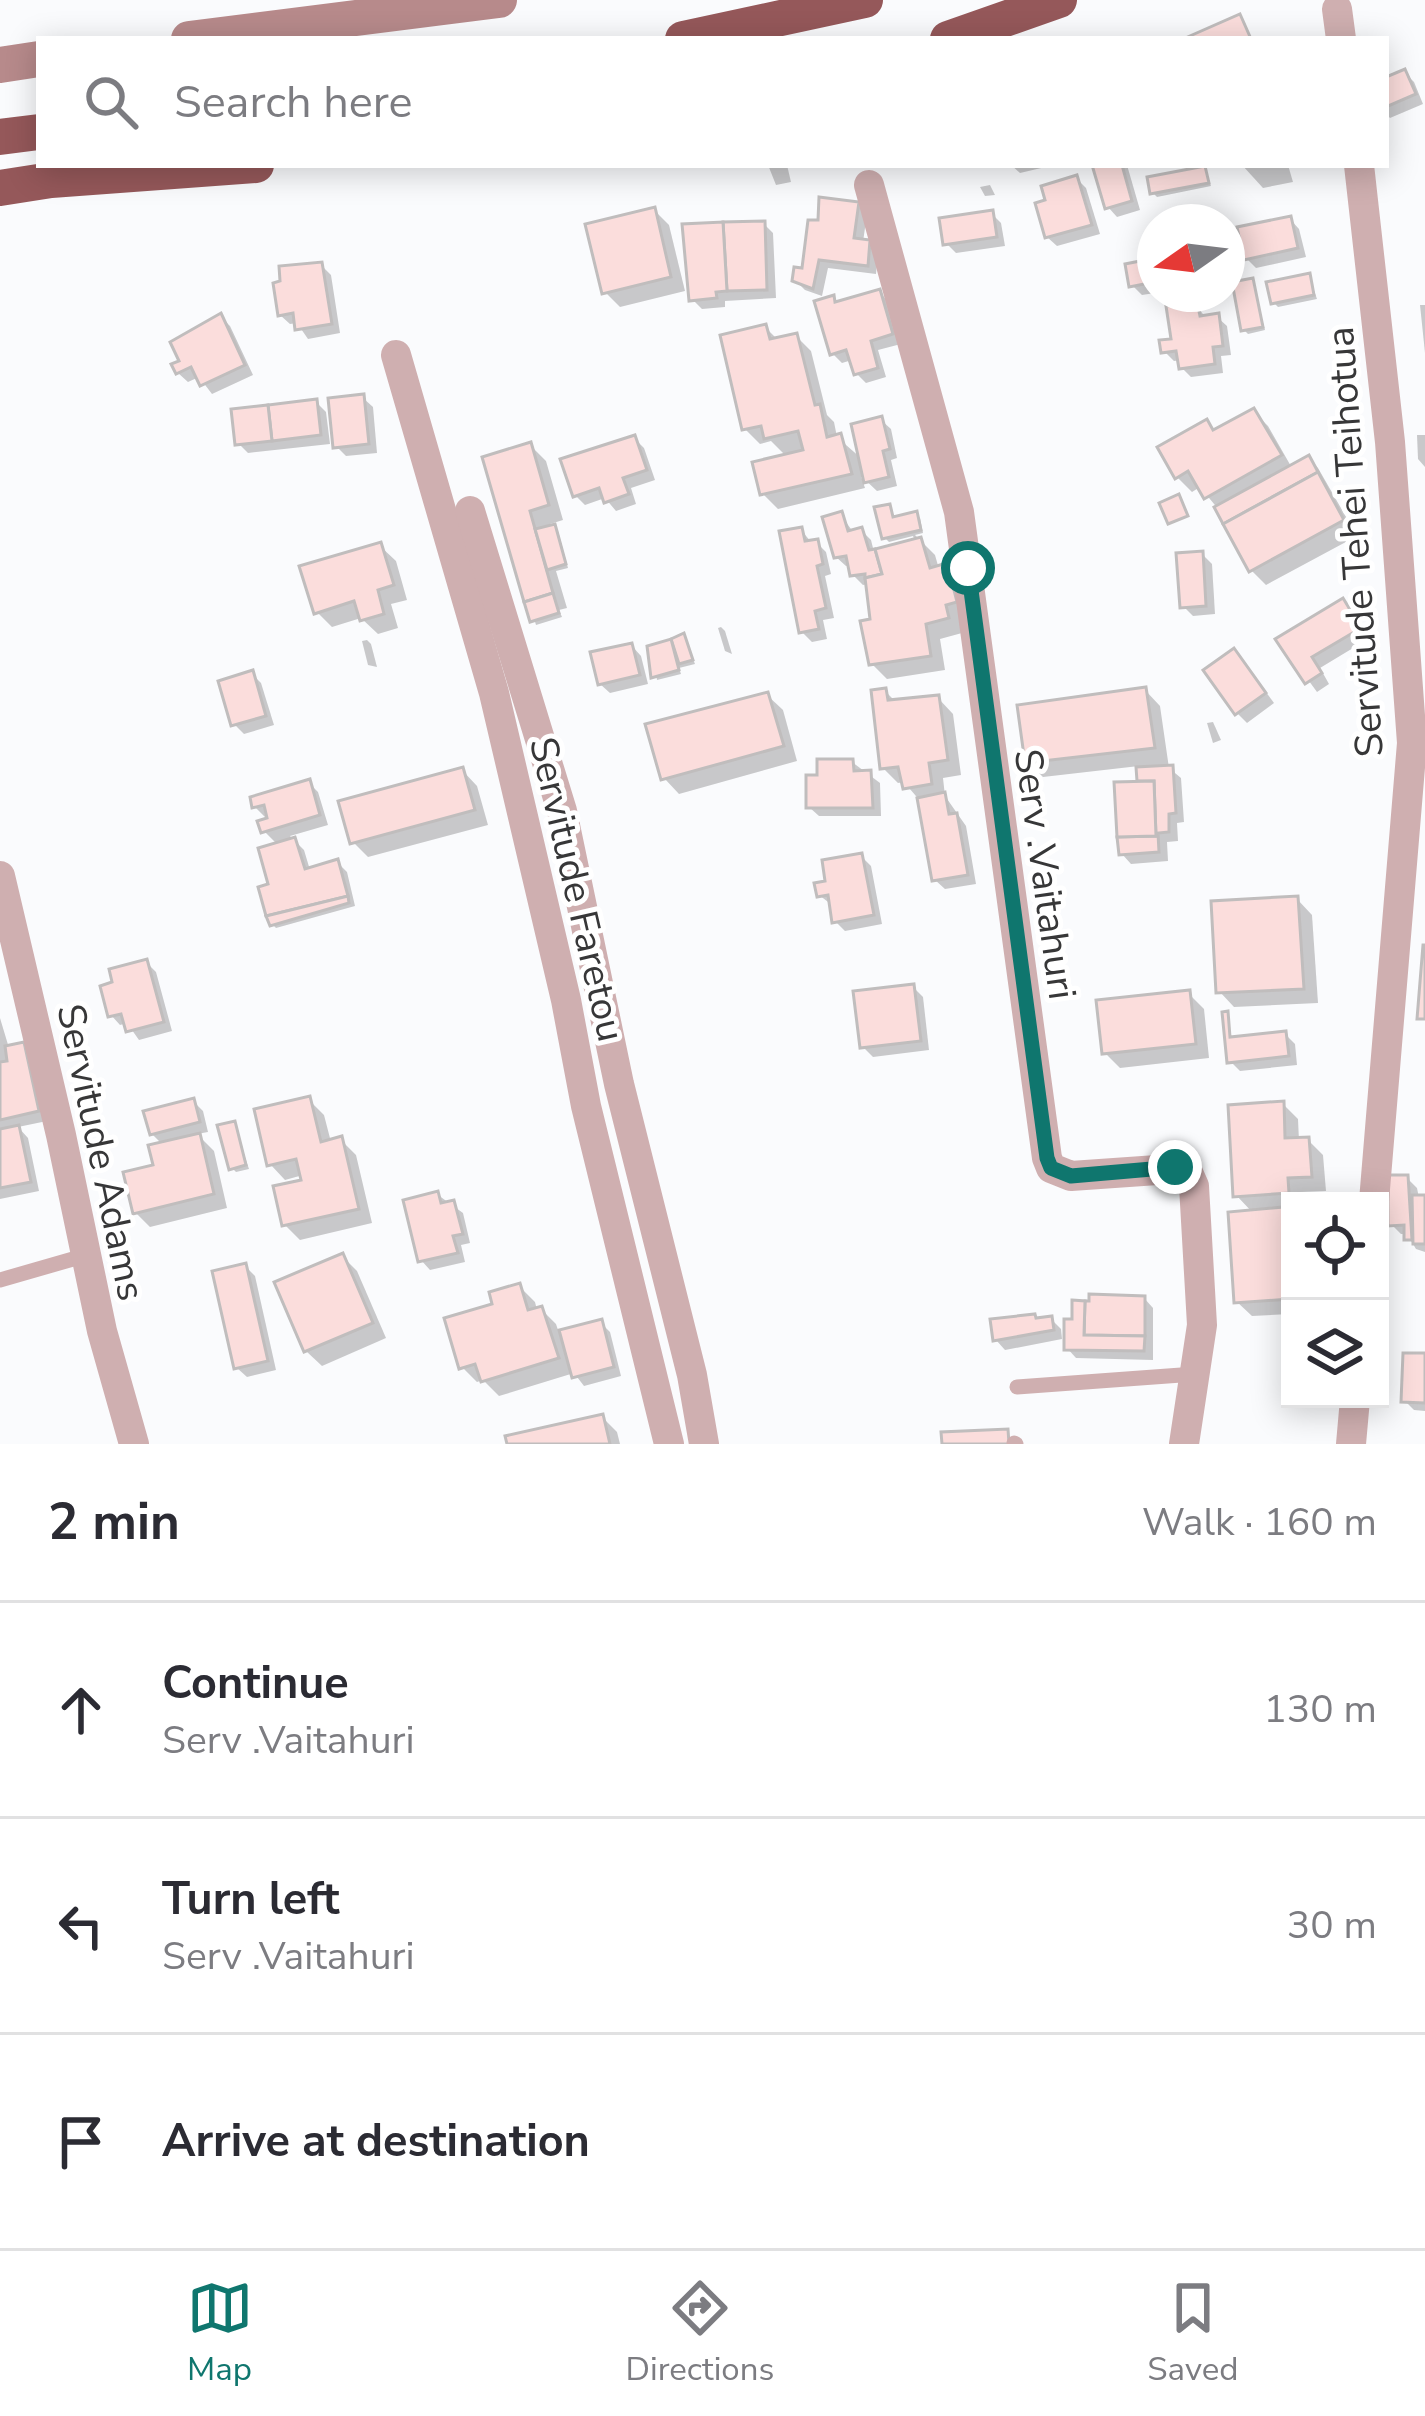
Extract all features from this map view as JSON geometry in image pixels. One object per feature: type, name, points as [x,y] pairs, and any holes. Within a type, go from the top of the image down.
[{"type":"highway","points":[[696,36],[865,0]]},
{"type":"highway","points":[[957,36],[1059,0]]},
{"type":"highway","points":[[0,136],[36,132]]},
{"type":"highway","points":[[0,188],[215,168]]},
{"type":"main road","points":[[213,36],[499,0]]},
{"type":"main road","points":[[0,65],[36,59]]},
{"type":"street","name":"Servitude Tehei Teihotua","points":[[1360,168],[1390,442],[1412,743],[1375,1192]]},
{"type":"street","name":"Serv .Vaitahuri","points":[[869,185],[959,512],[1047,1158],[1051,1168],[1071,1176],[1186,1168],[1194,1186],[1202,1325],[1184,1444]]},
{"type":"street","name":"Servitude Faretou","points":[[396,355],[494,693],[586,1106],[669,1444]]},
{"type":"street","name":"Servitude Faretou","points":[[470,511],[562,811],[619,1084],[692,1375],[704,1444]]},
{"type":"street","name":"Servitude Adams","points":[[0,876],[102,1331],[134,1444]]},
{"type":"street","points":[[1351,1444],[1354,1408]]},
{"type":"lane","points":[[0,1280],[87,1255]]},
{"type":"lane","points":[[1017,1387],[1198,1374]]},
{"type":"building","points":[[1240,14],[1250,36],[1190,36]]},
{"type":"building","points":[[1405,69],[1416,94],[1389,106],[1389,76]]},
{"type":"building","points":[[1093,168],[1123,168],[1132,201],[1105,209]]},
{"type":"building","points":[[1205,168],[1209,183],[1150,194],[1147,177]]},
{"type":"building","points":[[1077,175],[1092,225],[1045,238],[1035,203],[1045,200],[1041,186]]},
{"type":"building","points":[[819,197],[859,202],[854,238],[870,240],[868,266],[819,260],[813,289],[792,281],[794,267],[802,268],[808,220],[818,220]]},
{"type":"building","points":[[655,207],[671,277],[602,294],[585,224]]},
{"type":"building","points":[[993,210],[997,237],[943,245],[939,218]]},
{"type":"building","points":[[1291,216],[1298,248],[1245,260],[1245,225]]},
{"type":"building","points":[[765,221],[767,290],[727,291],[723,222]]},
{"type":"building","points":[[723,222],[727,291],[716,292],[717,298],[689,301],[682,224]]},
{"type":"building","points":[[322,262],[332,324],[295,330],[293,313],[278,316],[273,283],[280,281],[279,266]]},
{"type":"building","points":[[1137,262],[1137,285],[1129,287],[1125,264]]},
{"type":"building","points":[[1310,273],[1314,295],[1271,304],[1266,282]]},
{"type":"building","points":[[1253,278],[1263,327],[1241,331],[1238,312],[1245,312],[1245,280]]},
{"type":"building","points":[[880,289],[893,334],[871,341],[878,368],[854,375],[846,350],[830,355],[814,301],[834,295],[835,302]]},
{"type":"building","points":[[1167,312],[1219,313],[1223,346],[1213,347],[1215,364],[1179,369],[1176,351],[1161,353],[1159,340],[1171,339]]},
{"type":"building","points":[[221,313],[245,365],[200,386],[191,367],[176,374],[171,364],[179,361],[170,342]]},
{"type":"building","points":[[766,324],[770,339],[797,333],[827,437],[841,433],[852,474],[760,495],[752,462],[803,450],[798,431],[764,439],[761,426],[742,430],[720,335]]},
{"type":"building","points":[[364,394],[369,444],[333,448],[328,398]]},
{"type":"building","points":[[317,399],[321,435],[272,441],[268,405]]},
{"type":"building","points":[[268,405],[272,441],[235,445],[231,409]]},
{"type":"building","points":[[1254,408],[1282,455],[1204,499],[1188,471],[1175,479],[1157,447],[1207,419],[1213,430]]},
{"type":"building","points":[[882,416],[890,449],[883,451],[889,477],[864,483],[851,424]]},
{"type":"building","points":[[635,435],[647,470],[623,478],[629,494],[604,503],[599,488],[573,497],[560,459]]},
{"type":"building","points":[[531,442],[549,505],[530,511],[553,593],[524,602],[482,457]]},
{"type":"building","points":[[1309,455],[1318,472],[1223,524],[1214,507]]},
{"type":"building","points":[[1318,472],[1344,520],[1249,572],[1223,524]]},
{"type":"building","points":[[1179,494],[1188,516],[1168,524],[1159,503]]},
{"type":"building","points":[[890,504],[893,517],[917,511],[921,530],[882,539],[874,507]]},
{"type":"building","points":[[842,511],[848,531],[862,527],[882,574],[850,576],[846,556],[834,558],[822,517]]},
{"type":"building","points":[[555,524],[566,564],[547,570],[535,529]]},
{"type":"building","points":[[802,527],[805,541],[818,539],[823,564],[817,566],[826,608],[815,611],[819,629],[799,633],[779,531]]},
{"type":"building","points":[[921,537],[930,568],[947,563],[957,602],[946,605],[949,618],[926,624],[931,656],[869,665],[860,621],[870,619],[865,578],[882,574],[875,549]]},
{"type":"building","points":[[381,542],[394,585],[378,590],[384,614],[360,621],[354,601],[314,614],[299,566]]},
{"type":"building","points":[[1203,551],[1206,606],[1180,608],[1176,553]]},
{"type":"building","points":[[553,593],[559,613],[530,622],[524,602]]},
{"type":"building","points":[[1343,598],[1361,628],[1312,657],[1322,673],[1305,684],[1275,639]]},
{"type":"building","points":[[684,633],[693,660],[679,664],[671,639]]},
{"type":"building","points":[[671,639],[679,670],[651,678],[647,646]]},
{"type":"building","points":[[632,643],[640,675],[598,685],[590,652]]},
{"type":"building","points":[[1234,648],[1266,693],[1235,715],[1203,670]]},
{"type":"building","points":[[253,670],[266,716],[231,726],[218,681]]},
{"type":"building","points":[[1146,687],[1155,748],[1025,763],[1017,705]]},
{"type":"building","points":[[886,688],[888,700],[939,695],[948,760],[929,763],[932,784],[903,789],[898,767],[880,769],[871,690]]},
{"type":"building","points":[[768,692],[784,746],[661,780],[645,724]]},
{"type":"building","points":[[817,759],[853,759],[854,771],[871,770],[873,808],[806,808],[806,775],[817,775]]},
{"type":"building","points":[[1173,765],[1176,813],[1169,814],[1169,832],[1158,833],[1159,852],[1119,855],[1117,837],[1156,836],[1154,781],[1137,781],[1136,767]]},
{"type":"building","points":[[463,767],[475,810],[350,844],[338,801]]},
{"type":"building","points":[[310,779],[320,815],[261,833],[257,821],[267,818],[264,805],[252,808],[250,797]]},
{"type":"building","points":[[1154,781],[1156,836],[1117,837],[1114,782]]},
{"type":"building","points":[[945,792],[949,814],[957,813],[968,875],[932,881],[917,798]]},
{"type":"building","points":[[295,837],[305,869],[338,859],[348,896],[266,916],[258,887],[268,884],[258,848]]},
{"type":"building","points":[[862,853],[874,915],[832,923],[828,895],[817,897],[814,883],[825,881],[822,860]]},
{"type":"building","points":[[348,896],[349,903],[270,926],[266,916]]},
{"type":"building","points":[[1298,896],[1304,989],[1216,993],[1211,901]]},
{"type":"building","points":[[1423,945],[1425,1019],[1417,1019]]},
{"type":"building","points":[[147,959],[164,1022],[126,1032],[121,1014],[108,1017],[100,986],[112,982],[109,969]]},
{"type":"building","points":[[914,984],[921,1041],[860,1048],[853,991]]},
{"type":"building","points":[[1190,990],[1196,1044],[1102,1054],[1096,1000]]},
{"type":"building","points":[[1228,1011],[1230,1037],[1286,1031],[1289,1056],[1227,1063],[1222,1012]]},
{"type":"building","points":[[24,1042],[39,1111],[0,1120],[0,1062],[7,1061],[5,1046]]},
{"type":"building","points":[[310,1096],[321,1142],[342,1136],[359,1209],[282,1226],[273,1186],[301,1180],[296,1159],[267,1166],[254,1109]]},
{"type":"building","points":[[194,1098],[200,1122],[150,1135],[143,1111]]},
{"type":"building","points":[[1284,1101],[1285,1138],[1309,1137],[1312,1177],[1288,1178],[1289,1192],[1233,1197],[1228,1105]]},
{"type":"building","points":[[235,1121],[246,1165],[229,1170],[217,1125]]},
{"type":"building","points":[[19,1125],[31,1182],[0,1188],[0,1129]]},
{"type":"building","points":[[200,1133],[214,1194],[133,1214],[123,1172],[153,1165],[148,1145]]},
{"type":"building","points":[[1388,1175],[1408,1175],[1412,1240],[1404,1240],[1404,1225],[1389,1226]]},
{"type":"building","points":[[438,1191],[441,1203],[454,1200],[463,1234],[453,1236],[458,1253],[418,1262],[403,1200]]},
{"type":"building","points":[[1412,1195],[1425,1195],[1425,1244],[1413,1244]]},
{"type":"building","points":[[1281,1207],[1281,1300],[1234,1303],[1228,1212]]},
{"type":"building","points":[[343,1253],[373,1323],[304,1352],[274,1282]]},
{"type":"building","points":[[246,1263],[268,1361],[234,1369],[212,1271]]},
{"type":"building","points":[[520,1283],[528,1310],[542,1306],[559,1358],[481,1382],[475,1364],[459,1369],[444,1318],[492,1304],[489,1292]]},
{"type":"building","points":[[1089,1294],[1145,1296],[1145,1336],[1084,1335]]},
{"type":"building","points":[[1072,1300],[1085,1301],[1084,1335],[1145,1336],[1144,1351],[1064,1350],[1064,1319],[1072,1319]]},
{"type":"building","points":[[1035,1314],[1036,1318],[1052,1316],[1054,1330],[993,1341],[990,1319]]},
{"type":"building","points":[[602,1319],[614,1367],[572,1378],[559,1330]]},
{"type":"building","points":[[1403,1353],[1425,1353],[1425,1403],[1401,1402]]},
{"type":"building","points":[[603,1414],[610,1444],[507,1444],[505,1436]]},
{"type":"building","points":[[1008,1429],[1009,1444],[942,1444],[941,1432]]},
{"type":"route","points":[[968,568],[1047,1158],[1051,1168],[1071,1176],[1175,1167]]}]
